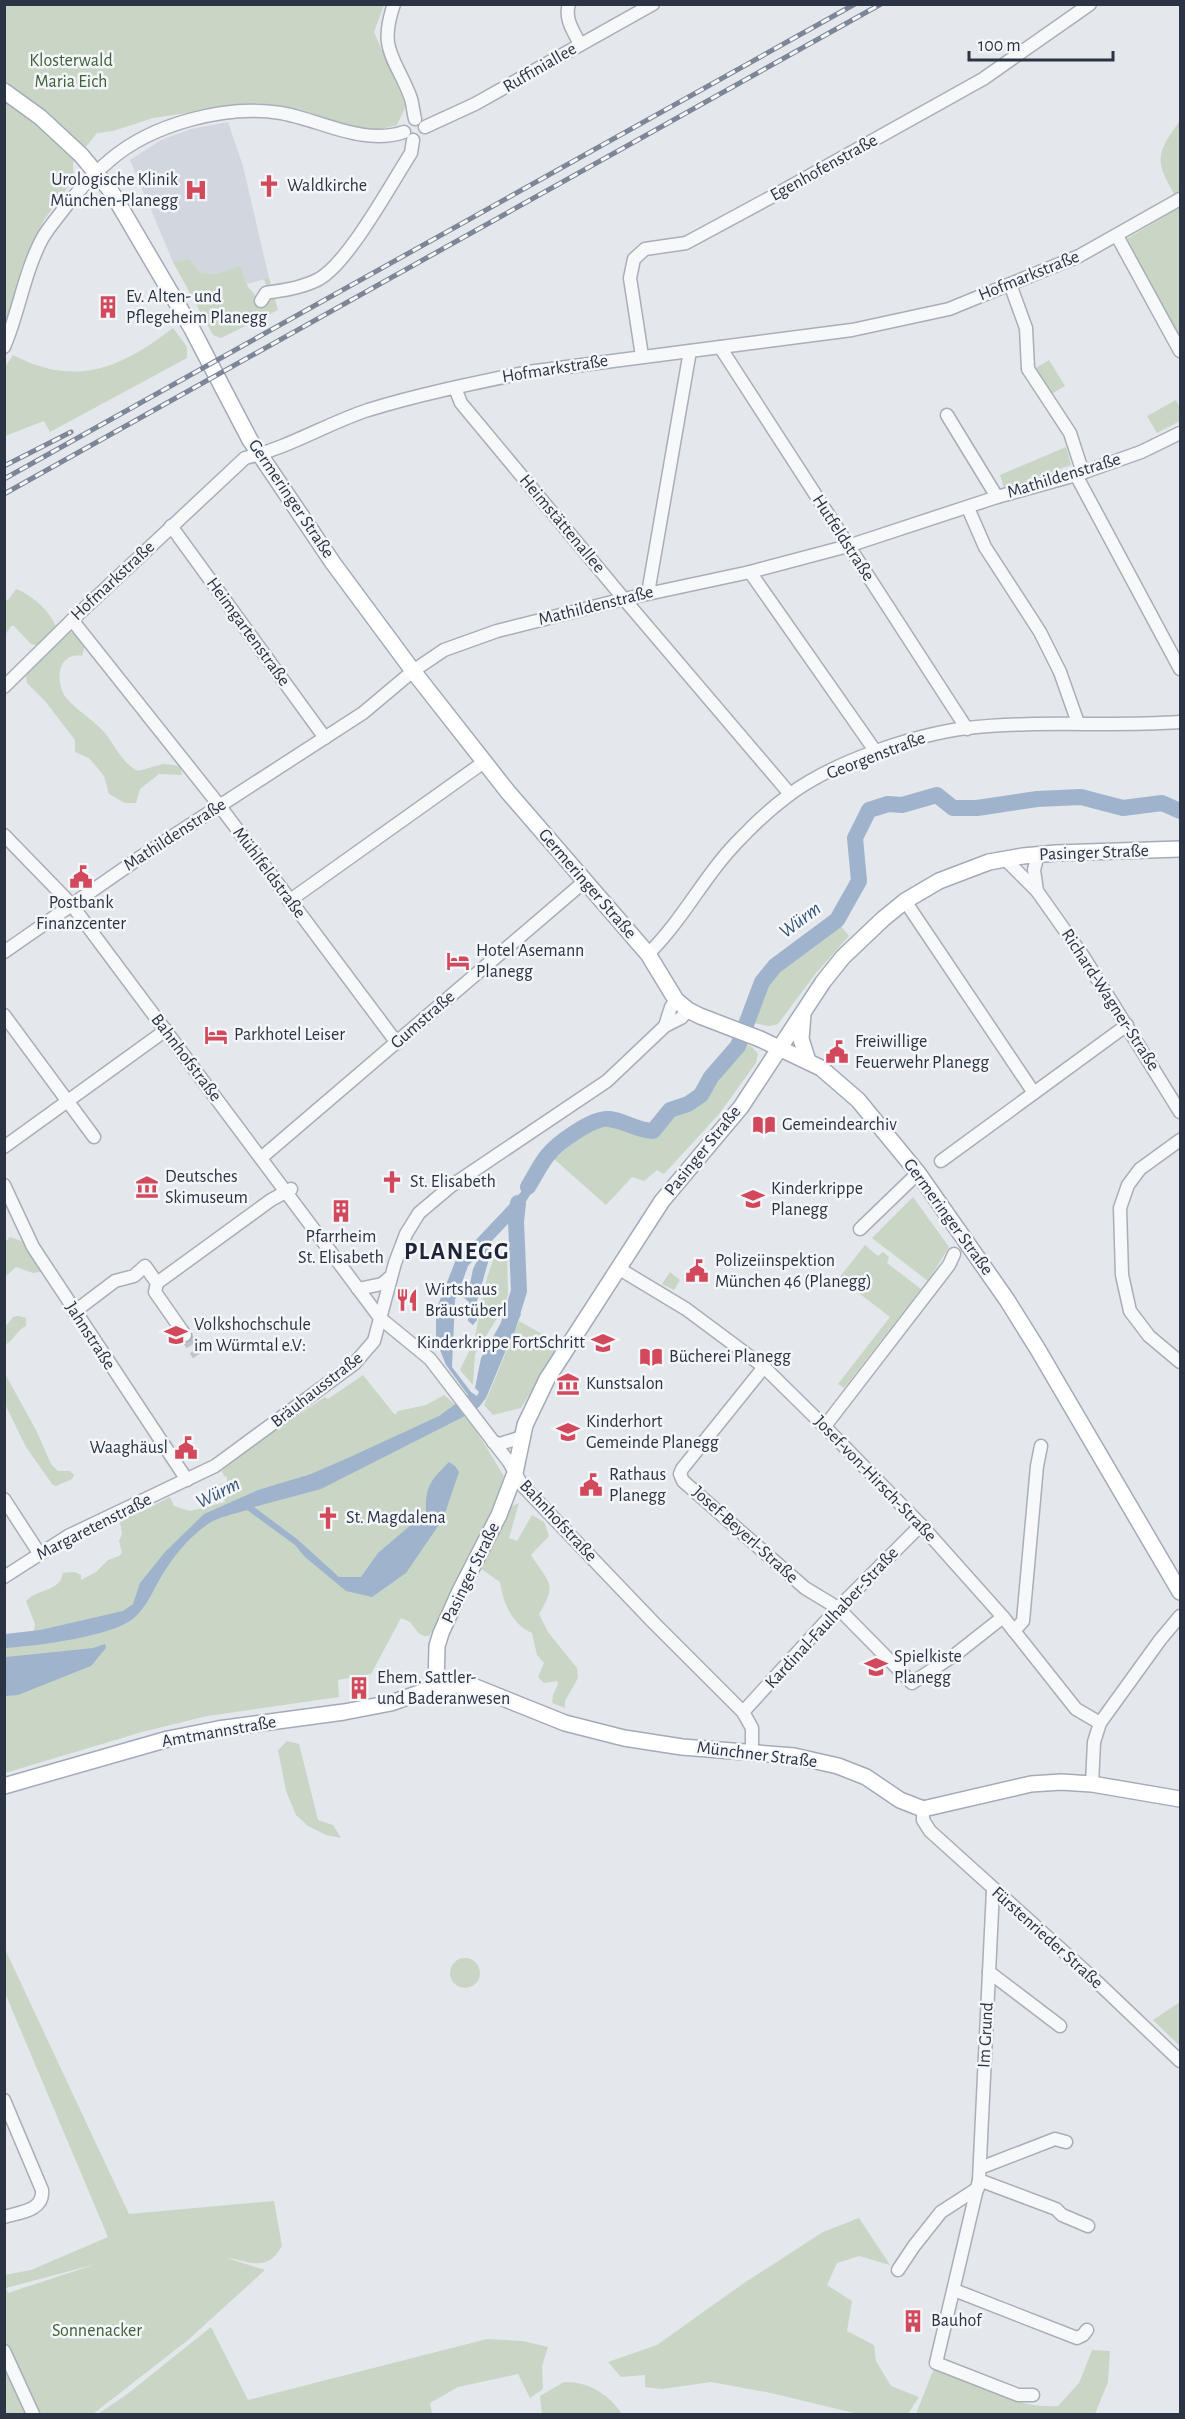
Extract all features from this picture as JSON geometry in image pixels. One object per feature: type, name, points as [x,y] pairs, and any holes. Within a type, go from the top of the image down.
[{"type":"main road","name":"Germeringer Straße","points":[[4,91],[40,117],[97,172],[147,250],[260,455],[333,563],[484,762],[648,954],[676,1000],[688,1010],[780,1047],[821,1068],[858,1100],[918,1173],[970,1246],[1037,1348],[1179,1586]]},
{"type":"main road","name":"Pasinger Straße","points":[[436,1688],[437,1646],[441,1633],[460,1590],[500,1515],[515,1473],[522,1437],[530,1413],[547,1379],[662,1201],[741,1107],[823,982],[843,957],[905,901],[939,881],[965,871],[1005,859],[1038,854],[1180,849]]},
{"type":"main road","points":[[803,1012],[801,1039],[808,1061]]},
{"type":"main road","name":"Münchner Straße","points":[[436,1688],[456,1685],[473,1686],[565,1723],[624,1738],[682,1747],[794,1756],[838,1766],[866,1777],[900,1800],[923,1809]]},
{"type":"main road","name":"Amtmannstraße","points":[[4,1786],[168,1739],[218,1729],[344,1712],[391,1703],[436,1688]]},
{"type":"main road","points":[[923,1809],[1032,1784],[1061,1782],[1092,1784],[1180,1799]]},
{"type":"street","points":[[394,4],[387,29],[387,45],[393,64],[411,98],[415,119],[425,127]]},
{"type":"street","points":[[569,4],[567,11],[569,21],[580,44]]},
{"type":"street","name":"Ruffiniallee","points":[[408,136],[424,136],[425,127],[476,104],[653,4]]},
{"type":"street","name":"Egenhofenstraße","points":[[642,356],[630,278],[634,259],[645,249],[686,243],[775,195],[983,79],[1090,4]]},
{"type":"street","points":[[4,347],[13,328],[27,274],[42,239],[82,187],[97,172],[127,147],[151,134],[209,115],[256,110],[282,113],[358,135],[408,136]]},
{"type":"street","name":"Ruffiniallee","points":[[261,301],[266,293],[297,288],[319,279],[333,268],[356,238],[411,153],[406,123],[415,119]]},
{"type":"street","name":"Hofmarkstraße","points":[[4,687],[245,458],[260,455],[367,411],[528,372],[852,330],[949,309],[1079,256],[1180,199]]},
{"type":"street","points":[[1116,236],[1180,351]]},
{"type":"street","points":[[1010,284],[1026,328],[1028,369],[1070,433],[1079,474],[1180,669]]},
{"type":"street","name":"Hutfeldstraße","points":[[720,347],[967,729]]},
{"type":"street","points":[[648,593],[690,351]]},
{"type":"street","name":"Heimstättenallee","points":[[455,388],[461,403],[790,794]]},
{"type":"street","points":[[947,415],[997,497]]},
{"type":"street","name":"Mathildenstraße","points":[[4,952],[71,904],[363,713],[413,671],[444,650],[491,633],[648,593],[750,572],[848,546],[997,497],[1079,474],[1141,452],[1180,433]]},
{"type":"street","points":[[968,508],[985,547],[1040,632],[1060,672],[1078,723]]},
{"type":"street","name":"Heimgartenstraße","points":[[171,526],[326,738]]},
{"type":"street","points":[[750,572],[876,752]]},
{"type":"street","name":"Mühlfeldstraße","points":[[72,620],[219,806],[397,1043]]},
{"type":"street","name":"Georgenstraße","points":[[648,954],[741,837],[790,794],[832,770],[876,752],[927,736],[967,729],[1078,723],[1180,722]]},
{"type":"street","points":[[289,901],[484,762]]},
{"type":"street","name":"Bahnhofstraße","points":[[4,835],[71,904],[261,1158],[289,1190],[380,1318],[430,1359],[493,1442],[522,1485],[743,1712],[752,1728],[752,1751]]},
{"type":"street","points":[[1036,891],[1034,870],[1038,854]]},
{"type":"street","name":"Richard-Wagner-Straße","points":[[1005,859],[1036,891],[1083,956],[1180,1112]]},
{"type":"street","name":"Gumstraße","points":[[261,1158],[585,881]]},
{"type":"street","points":[[905,901],[1034,1093]]},
{"type":"street","name":"Bräuhausstraße","points":[[665,1026],[671,1007],[676,1000]]},
{"type":"street","name":"Bräuhausstraße","points":[[186,1481],[215,1466],[250,1442],[354,1364],[374,1341],[389,1278],[406,1234],[419,1213],[451,1186],[607,1081],[665,1026],[681,1018],[688,1010]]},
{"type":"street","points":[[4,1015],[94,1137]]},
{"type":"street","points":[[941,1161],[1127,1025]]},
{"type":"street","points":[[4,1147],[166,1030]]},
{"type":"street","points":[[1180,1140],[1140,1169],[1128,1185],[1120,1208],[1122,1275],[1130,1311],[1149,1336],[1180,1362]]},
{"type":"street","points":[[860,1229],[918,1173]]},
{"type":"street","name":"Jahnstraße","points":[[4,1185],[33,1247],[186,1481]]},
{"type":"street","points":[[185,1335],[155,1292],[157,1283],[271,1200],[289,1190]]},
{"type":"street","points":[[825,1426],[949,1265],[954,1254]]},
{"type":"street","points":[[74,1312],[115,1281],[134,1276],[145,1266],[157,1283]]},
{"type":"street","name":"Josef-von-Hirsch-Straße","points":[[618,1268],[686,1309],[764,1367],[921,1525],[1003,1617],[1076,1709],[1100,1723]]},
{"type":"street","points":[[358,1289],[382,1284],[389,1278]]},
{"type":"street","name":"Josef-Beyerl-Straße","points":[[764,1367],[687,1461],[680,1474],[683,1481],[805,1588],[838,1608]]},
{"type":"street","points":[[493,1442],[501,1444],[522,1437]]},
{"type":"street","points":[[1014,1631],[1023,1621],[1037,1466],[1041,1446]]},
{"type":"street","name":"Margaretenstraße","points":[[4,1577],[68,1536],[186,1481]]},
{"type":"street","points":[[4,1499],[39,1553]]},
{"type":"street","name":"Kardinal-Faulhaber-Straße","points":[[743,1712],[838,1608],[921,1525]]},
{"type":"street","points":[[838,1608],[912,1683],[948,1660],[1003,1617]]},
{"type":"street","points":[[1092,1784],[1094,1742],[1100,1723],[1180,1616]]},
{"type":"street","name":"Fürstenrieder Straße","points":[[923,1809],[923,1820],[930,1831],[1094,1979],[1180,2061]]},
{"type":"street","name":"Im Grund","points":[[993,1890],[979,2178],[936,2363],[1018,2396],[1033,2395]]},
{"type":"street","points":[[989,1972],[1060,2026]]},
{"type":"street","points":[[4,2100],[42,2190],[42,2198],[38,2205],[30,2210],[4,2217]]},
{"type":"street","points":[[898,2270],[941,2212],[979,2178],[1055,2139],[1066,2142]]},
{"type":"street","points":[[979,2178],[1088,2226]]},
{"type":"street","points":[[954,2290],[1077,2338],[1083,2336],[1088,2330]]},
{"type":"street","points":[[4,2351],[33,2415]]},
{"type":"shaded area","name":"Urologische Klinik München-Planegg","points":[[228,122],[243,166],[269,278],[247,284],[240,267],[216,274],[201,273],[189,259],[173,262],[130,160],[161,140],[191,129]]},
{"type":"green space","name":"Klosterwald Maria Eich","points":[[5,5],[384,5],[374,32],[406,106],[397,125],[378,130],[349,126],[300,109],[257,103],[153,118],[113,131],[97,133],[73,163],[74,179],[44,220],[22,266],[5,328]]},
{"type":"green space","points":[[1180,121],[1180,205],[1163,171],[1161,154],[1164,145]]},
{"type":"green space","points":[[1180,207],[1180,337],[1125,240]]},
{"type":"green space","points":[[189,259],[201,273],[216,274],[240,266],[248,287],[257,297],[267,288],[264,279],[269,278],[278,310],[221,338],[213,335],[173,262]]},
{"type":"green space","points":[[173,328],[187,347],[187,358],[50,432],[44,421],[5,436],[5,367],[13,355],[36,365],[57,370],[78,372],[97,369],[135,354]]},
{"type":"green space","points":[[1049,360],[1065,386],[1050,395],[1034,369]]},
{"type":"green space","points":[[1176,400],[1180,408],[1180,421],[1157,433],[1147,416]]},
{"type":"green space","points":[[1066,447],[1071,465],[1004,488],[1000,475]]},
{"type":"green space","points":[[16,589],[40,604],[56,627],[40,646],[31,644],[14,626],[11,626],[5,635],[5,601]]},
{"type":"green space","points":[[67,630],[79,637],[85,645],[82,656],[68,658],[61,668],[61,688],[68,700],[101,728],[124,759],[138,771],[163,764],[180,766],[182,775],[159,774],[140,789],[136,803],[125,803],[109,794],[104,776],[89,758],[75,752],[75,740],[45,701],[27,683],[27,671]]},
{"type":"green space","points":[[840,925],[849,936],[816,973],[778,1024],[769,1026],[753,1023],[767,982],[780,969]]},
{"type":"green space","points":[[744,1043],[758,1054],[756,1063],[719,1114],[664,1174],[657,1170],[644,1181],[632,1177],[606,1205],[554,1159],[583,1134],[601,1126],[615,1123],[639,1135],[655,1136],[673,1114],[691,1109],[705,1096]]},
{"type":"green space","points":[[913,1197],[949,1247],[928,1281],[872,1238]]},
{"type":"green space","points":[[10,1237],[27,1243],[29,1253],[42,1267],[40,1272],[33,1273],[16,1267],[5,1277],[5,1242]]},
{"type":"green space","points":[[865,1245],[878,1256],[883,1252],[889,1257],[887,1263],[921,1289],[844,1388],[838,1384],[890,1317],[839,1278]]},
{"type":"green space","points":[[496,1251],[507,1253],[508,1295],[502,1310],[475,1354],[473,1385],[460,1370],[474,1341],[487,1278]]},
{"type":"green space","points":[[670,1272],[680,1280],[674,1290],[662,1284]]},
{"type":"green space","points":[[13,1317],[26,1318],[26,1326],[5,1345],[5,1327]]},
{"type":"green space","points":[[519,1321],[560,1344],[521,1408],[493,1415],[484,1405]]},
{"type":"green space","points":[[4,1372],[36,1430],[51,1464],[58,1471],[70,1471],[74,1475],[72,1479],[56,1486],[52,1484],[26,1447],[5,1404]]},
{"type":"green space","points":[[363,1375],[395,1415],[398,1411],[426,1405],[444,1395],[470,1422],[504,1476],[493,1513],[456,1582],[436,1632],[432,1631],[429,1636],[422,1635],[410,1622],[401,1618],[371,1674],[338,1680],[339,1697],[207,1716],[142,1732],[5,1773],[5,1640],[34,1631],[35,1624],[26,1601],[58,1584],[63,1573],[75,1572],[81,1575],[81,1580],[96,1572],[108,1560],[119,1556],[122,1553],[119,1541],[122,1534],[120,1522],[125,1519],[128,1512],[141,1512],[170,1497],[174,1506],[190,1511],[225,1502],[219,1485],[227,1482],[227,1477],[222,1471],[235,1457],[325,1397],[328,1399]]},
{"type":"green space","points":[[519,1503],[509,1538],[517,1541],[532,1515],[544,1522],[549,1536],[531,1555],[549,1583],[550,1589],[539,1614],[548,1632],[577,1668],[578,1678],[565,1701],[565,1708],[552,1703],[557,1681],[544,1683],[538,1677],[544,1663],[537,1655],[532,1633],[519,1624],[510,1612],[503,1598],[500,1582],[477,1566],[506,1509]]},
{"type":"green space","points":[[287,1741],[299,1744],[318,1820],[333,1825],[341,1838],[326,1835],[308,1826],[296,1815],[286,1791],[278,1750]]},
{"type":"green space","name":"Sonnenacker","points":[[4,1947],[129,2214],[274,2201],[282,2246],[276,2254],[270,2260],[258,2263],[227,2258],[265,2270],[188,2340],[93,2414],[37,2414],[5,2341],[5,2275],[31,2270],[108,2237],[5,1993]],"holes":[[[96,2264],[8,2293],[6,2288]]]},
{"type":"green space","points":[[465,1958],[471,1959],[479,1967],[479,1979],[471,1987],[465,1988],[459,1987],[451,1979],[450,1973],[451,1967],[459,1959]]},
{"type":"green space","points":[[1180,2002],[1180,2046],[1153,2020]]},
{"type":"green space","points":[[859,2218],[890,2265],[859,2256],[837,2263],[827,2285],[852,2301],[847,2331],[874,2345],[876,2361],[891,2386],[919,2397],[908,2414],[858,2414],[771,2393],[711,2382],[662,2389],[645,2387],[645,2375],[621,2377],[608,2362],[657,2345],[744,2283],[823,2232]]},
{"type":"green space","points":[[211,2327],[248,2400],[487,2339],[523,2341],[548,2347],[542,2366],[543,2389],[530,2398],[518,2374],[458,2387],[430,2403],[432,2414],[98,2414],[126,2395]]},
{"type":"green space","points":[[1092,2350],[1110,2351],[1108,2382],[1095,2414],[916,2414],[936,2363],[940,2370],[997,2395],[1027,2404],[1058,2406],[1079,2383]]},
{"type":"green space","points":[[4,2361],[29,2414],[5,2414]]},
{"type":"green space","points":[[564,2382],[582,2384],[598,2390],[622,2414],[542,2414],[540,2396]]},
{"type":"water","points":[[539,1169],[540,1179],[520,1211],[488,1245],[489,1259],[477,1301],[477,1320],[473,1325],[468,1321],[469,1302],[463,1297],[456,1297],[455,1300],[452,1367],[471,1392],[477,1396],[479,1392],[475,1388],[481,1358],[510,1307],[517,1309],[521,1314],[486,1398],[479,1407],[321,1489],[254,1507],[297,1539],[339,1577],[361,1577],[378,1553],[426,1512],[430,1484],[449,1462],[459,1472],[443,1519],[406,1573],[372,1597],[346,1591],[305,1557],[295,1545],[247,1510],[212,1522],[193,1536],[167,1567],[141,1611],[123,1625],[72,1639],[5,1648],[5,1634],[40,1630],[123,1611],[133,1604],[140,1583],[165,1552],[204,1514],[258,1490],[311,1474],[350,1457],[439,1416],[468,1395],[446,1365],[436,1340],[436,1310],[455,1262],[521,1192],[532,1175]],"holes":[[[482,1251],[473,1269],[470,1284],[459,1291],[468,1266]]]},
{"type":"water","points":[[105,1644],[106,1648],[91,1666],[18,1695],[5,1696],[6,1657],[93,1648]]},
{"type":"waterway","name":"Würm","points":[[528,1187],[547,1156],[585,1126],[602,1119],[609,1119],[653,1131],[670,1110],[688,1104],[701,1095],[711,1077],[738,1046],[762,982],[775,966],[837,920],[859,881],[855,838],[869,810],[888,804],[902,805],[937,795],[953,808],[977,808],[1037,799],[1081,797],[1123,808],[1162,803],[1180,811]]},
{"type":"waterway","name":"Würm","points":[[507,1330],[519,1291],[516,1222],[518,1203]]},
{"type":"tunnel","points":[[185,1335],[198,1355]]},
{"type":"railway","points":[[4,479],[855,4]]},
{"type":"railway","points":[[4,494],[881,4]]},
{"type":"railway","points":[[4,466],[71,432]]},
{"type":"place","name":"Waldkirche","points":[[269,186]]},
{"type":"place","name":"Urologische Klinik München-Planegg","points":[[196,190]]},
{"type":"place","name":"Ev. Alten- und Pflegeheim Planegg","points":[[108,307]]},
{"type":"place","name":"Postbank Finanzcenter","points":[[81,877]]},
{"type":"place","name":"Hotel Asemann Planegg","points":[[458,961]]},
{"type":"place","name":"Parkhotel Leiser","points":[[216,1035]]},
{"type":"place","name":"Freiwillige Feuerwehr Planegg","points":[[837,1052]]},
{"type":"place","name":"Gemeindearchiv","points":[[764,1125]]},
{"type":"place","name":"St. Elisabeth","points":[[392,1182]]},
{"type":"place","name":"Deutsches Skimuseum","points":[[147,1187]]},
{"type":"place","name":"Kinderkrippe Planegg","points":[[753,1199]]},
{"type":"place","name":"Pfarrheim St. Elisabeth","points":[[341,1211]]},
{"type":"place","name":"Polizeiinspektion München 46 (Planegg)","points":[[697,1271]]},
{"type":"place","name":"Wirtshaus Bräustüberl","points":[[407,1300]]},
{"type":"place","name":"Volkshochschule im Würmtal e.V:","points":[[176,1335]]},
{"type":"place","name":"Kinderkrippe FortSchritt","points":[[603,1343]]},
{"type":"place","name":"Bücherei Planegg","points":[[651,1357]]},
{"type":"place","name":"Kunstsalon","points":[[568,1384]]},
{"type":"place","name":"Kinderhort Gemeinde Planegg","points":[[568,1432]]},
{"type":"place","name":"Waaghäusl","points":[[186,1448]]},
{"type":"place","name":"Rathaus Planegg","points":[[591,1485]]},
{"type":"place","name":"St. Magdalena","points":[[328,1518]]},
{"type":"place","name":"Spielkiste Planegg","points":[[876,1667]]},
{"type":"place","name":"Ehem. Sattler- und Baderanwesen","points":[[359,1688]]},
{"type":"place","name":"Bauhof","points":[[913,2321]]},
{"type":"district","name":"PLANEGG","points":[[457,1252]]}]
